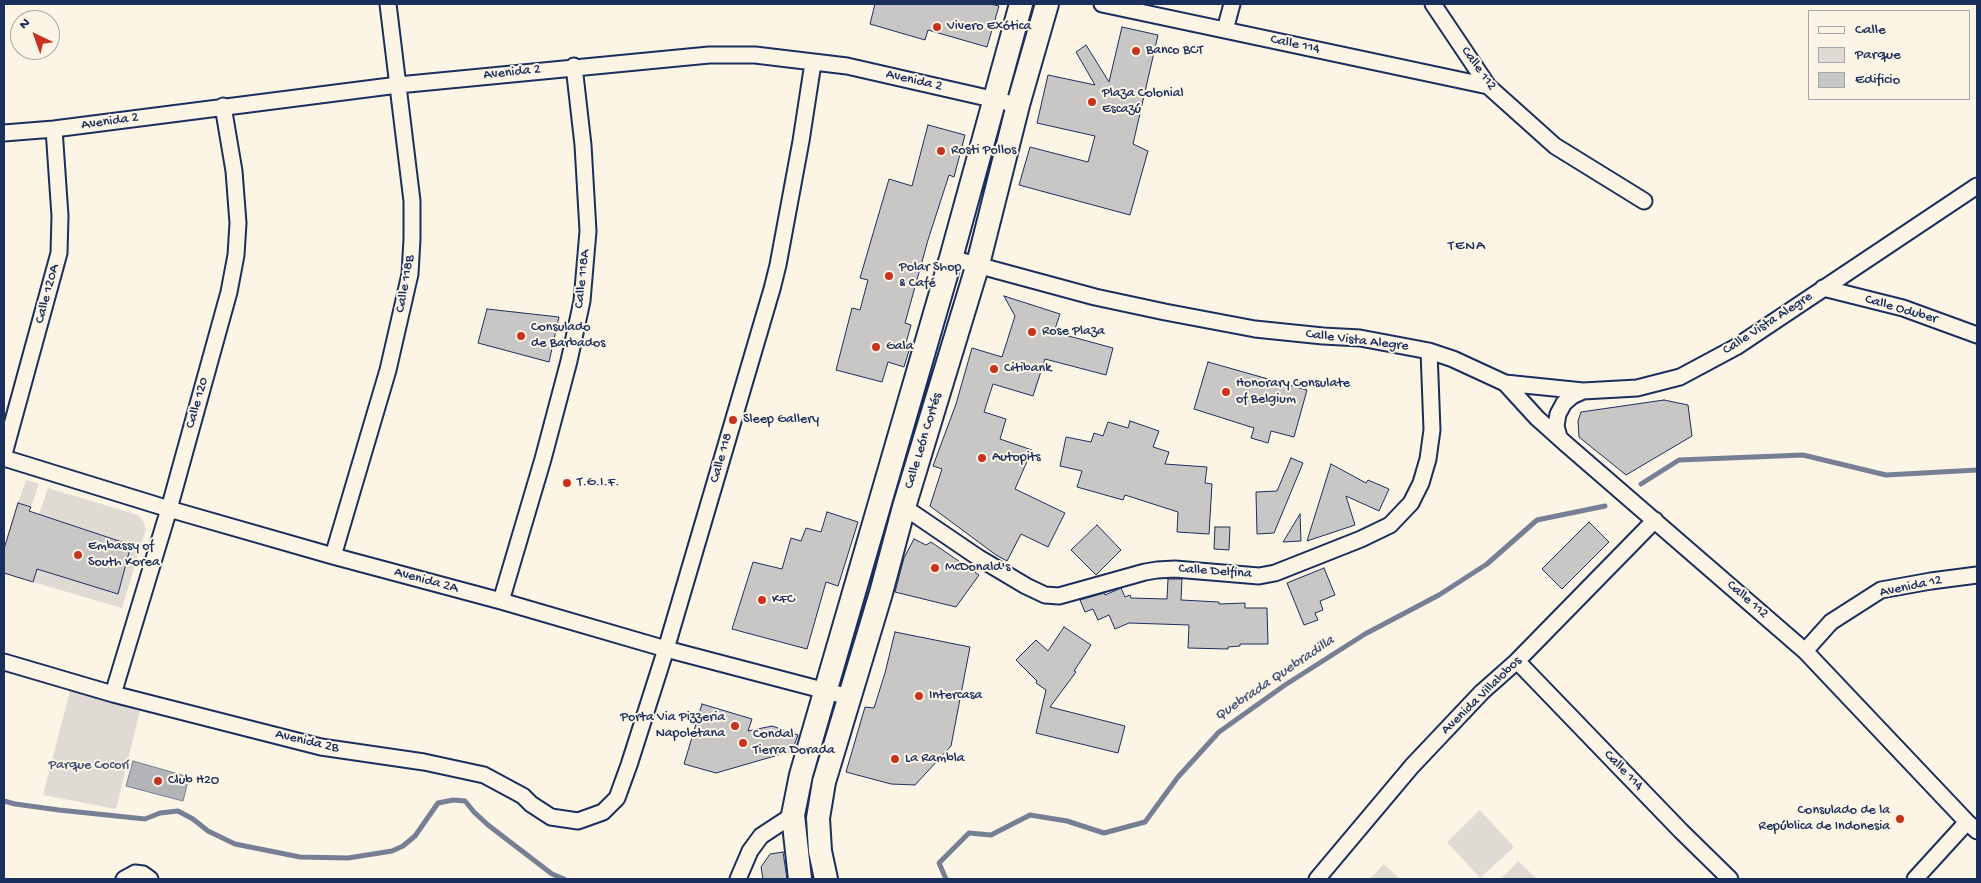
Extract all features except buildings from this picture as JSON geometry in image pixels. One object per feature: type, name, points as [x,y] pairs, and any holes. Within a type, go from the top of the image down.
[{"type":"main road","name":"Calle León Cortés","points":[[800,879],[793,815],[801,775],[951,258],[1020,4]]},
{"type":"main road","name":"Calle León Cortés","points":[[826,879],[820,851],[818,818],[824,782],[881,593],[904,507],[978,264],[1018,105],[1047,4]]},
{"type":"street","name":"Calle 118B","points":[[333,556],[388,370],[410,274],[412,201],[388,4]]},
{"type":"street","name":"Calle 114","points":[[1102,4],[1488,86]]},
{"type":"street","points":[[1225,30],[1232,4]]},
{"type":"street","name":"Calle 112","points":[[1433,4],[1488,86],[1554,146],[1644,201]]},
{"type":"street","name":"Avenida 2","points":[[4,133],[54,129],[398,85],[574,66],[709,55],[756,55],[847,66],[1018,105]]},
{"type":"street","name":"Calle 118","points":[[603,812],[618,798],[666,649],[776,273],[801,141],[813,63]]},
{"type":"street","name":"Calle 118A","points":[[501,601],[543,459],[569,361],[582,301],[588,231],[583,145],[574,66]]},
{"type":"street","name":"Calle 120","points":[[113,694],[169,509],[229,292],[236,255],[238,223],[234,170],[223,106]]},
{"type":"street","name":"Calle 120A","points":[[4,454],[59,253],[60,216],[54,129]]},
{"type":"street","name":"Calle Vista Alegre","points":[[951,258],[1095,297],[1174,314],[1255,329],[1360,338],[1429,351],[1453,359],[1505,383],[1583,391],[1637,388],[1680,378],[1736,347],[1977,186]]},
{"type":"street","name":"Calle Oduber","points":[[1823,288],[1903,308],[1977,335]]},
{"type":"street","name":"Calle Delfina","points":[[904,507],[979,558],[1045,595],[1060,596],[1157,570],[1175,569],[1259,576],[1275,573],[1361,539],[1390,525],[1411,503],[1421,483],[1428,459],[1432,430],[1429,351]]},
{"type":"street","name":"Calle 112","points":[[1505,383],[1537,418],[1805,650],[1972,826]]},
{"type":"street","points":[[1559,437],[1557,420],[1564,404],[1572,396],[1583,391]]},
{"type":"street","name":"Avenida 2A","points":[[4,458],[169,509],[333,556],[501,601],[666,649],[849,697]]},
{"type":"street","name":"Avenida Villalobos","points":[[1317,879],[1412,766],[1482,692],[1518,661],[1656,520]]},
{"type":"street","name":"Avenida 12","points":[[1805,650],[1831,622],[1881,590],[1977,575]]},
{"type":"street","name":"Calle 114","points":[[1518,661],[1681,831],[1730,879]]},
{"type":"street","name":"Avenida 2B","points":[[4,662],[113,694],[321,747],[424,762],[484,775],[523,796],[531,804],[551,817],[578,821],[603,812]]},
{"type":"street","points":[[738,879],[750,851],[761,836],[793,815]]},
{"type":"street","points":[[1915,879],[1972,826]]},
{"type":"street","points":[[124,879],[135,873],[143,874],[150,879]]},
{"type":"green space","points":[[26,480],[39,484],[31,507],[18,503]]},
{"type":"green space","points":[[48,488],[138,515],[143,521],[146,529],[122,608],[33,582],[37,569],[118,594],[130,545],[39,514]]},
{"type":"green space","name":"Parque Cocorí","points":[[70,691],[140,711],[116,809],[43,795]]},
{"type":"green space","points":[[1480,810],[1514,847],[1480,878],[1447,842]]},
{"type":"green space","points":[[1518,861],[1537,879],[1501,879]]},
{"type":"green space","points":[[1384,864],[1400,879],[1370,879]]},
{"type":"shaded area","name":"Club H2O","points":[[133,761],[189,777],[183,801],[126,786]]},
{"type":"waterway","name":"Quebrada Quebradilla","points":[[1641,484],[1679,460],[1803,455],[1886,475],[1977,470]]},
{"type":"waterway","name":"Quebrada Quebradilla","points":[[946,879],[939,863],[969,833],[991,835],[1030,815],[1067,821],[1104,833],[1145,822],[1178,777],[1219,732],[1285,685],[1365,634],[1439,595],[1487,564],[1537,520],[1605,506]]},
{"type":"waterway","name":"Quebrada Quebradilla","points":[[4,801],[59,810],[145,819],[160,813],[178,811],[193,819],[208,831],[235,844],[300,857],[348,858],[392,851],[403,846],[415,836],[438,803],[453,800],[465,801],[488,825],[552,874],[564,879]]},
{"type":"place","name":"Vivero Exótica","points":[[937,27]]},
{"type":"place","name":"Banco BCT","points":[[1136,51]]},
{"type":"place","name":"Plaza Colonial Escazú","points":[[1092,102]]},
{"type":"place","name":"Rosti Pollos","points":[[941,151]]},
{"type":"place","name":"Polar Shop & Café","points":[[889,276]]},
{"type":"place","name":"Rose Plaza","points":[[1032,332]]},
{"type":"place","name":"Consulado de Barbados","points":[[521,336]]},
{"type":"place","name":"Gala","points":[[876,347]]},
{"type":"place","name":"Citibank","points":[[994,369]]},
{"type":"place","name":"Honorary Consulate of Belgium","points":[[1226,392]]},
{"type":"place","name":"Sleep Gallery","points":[[733,420]]},
{"type":"place","name":"Autopits","points":[[982,458]]},
{"type":"place","name":"T.G.I.F.","points":[[567,483]]},
{"type":"place","name":"Embassy of South Korea","points":[[78,555]]},
{"type":"place","name":"McDonald's","points":[[935,568]]},
{"type":"place","name":"KFC","points":[[762,600]]},
{"type":"place","name":"Intercasa","points":[[919,696]]},
{"type":"place","name":"Porta Via Pizzeria Napoletana","points":[[735,726]]},
{"type":"place","name":"Condal Tierra Dorada","points":[[743,743]]},
{"type":"place","name":"La Rambla","points":[[895,759]]},
{"type":"place","name":"Club H2O","points":[[158,781]]},
{"type":"place","name":"Consulado de la República de Indonesia","points":[[1900,819]]},
{"type":"district","name":"TENA","points":[[1467,247]]}]
